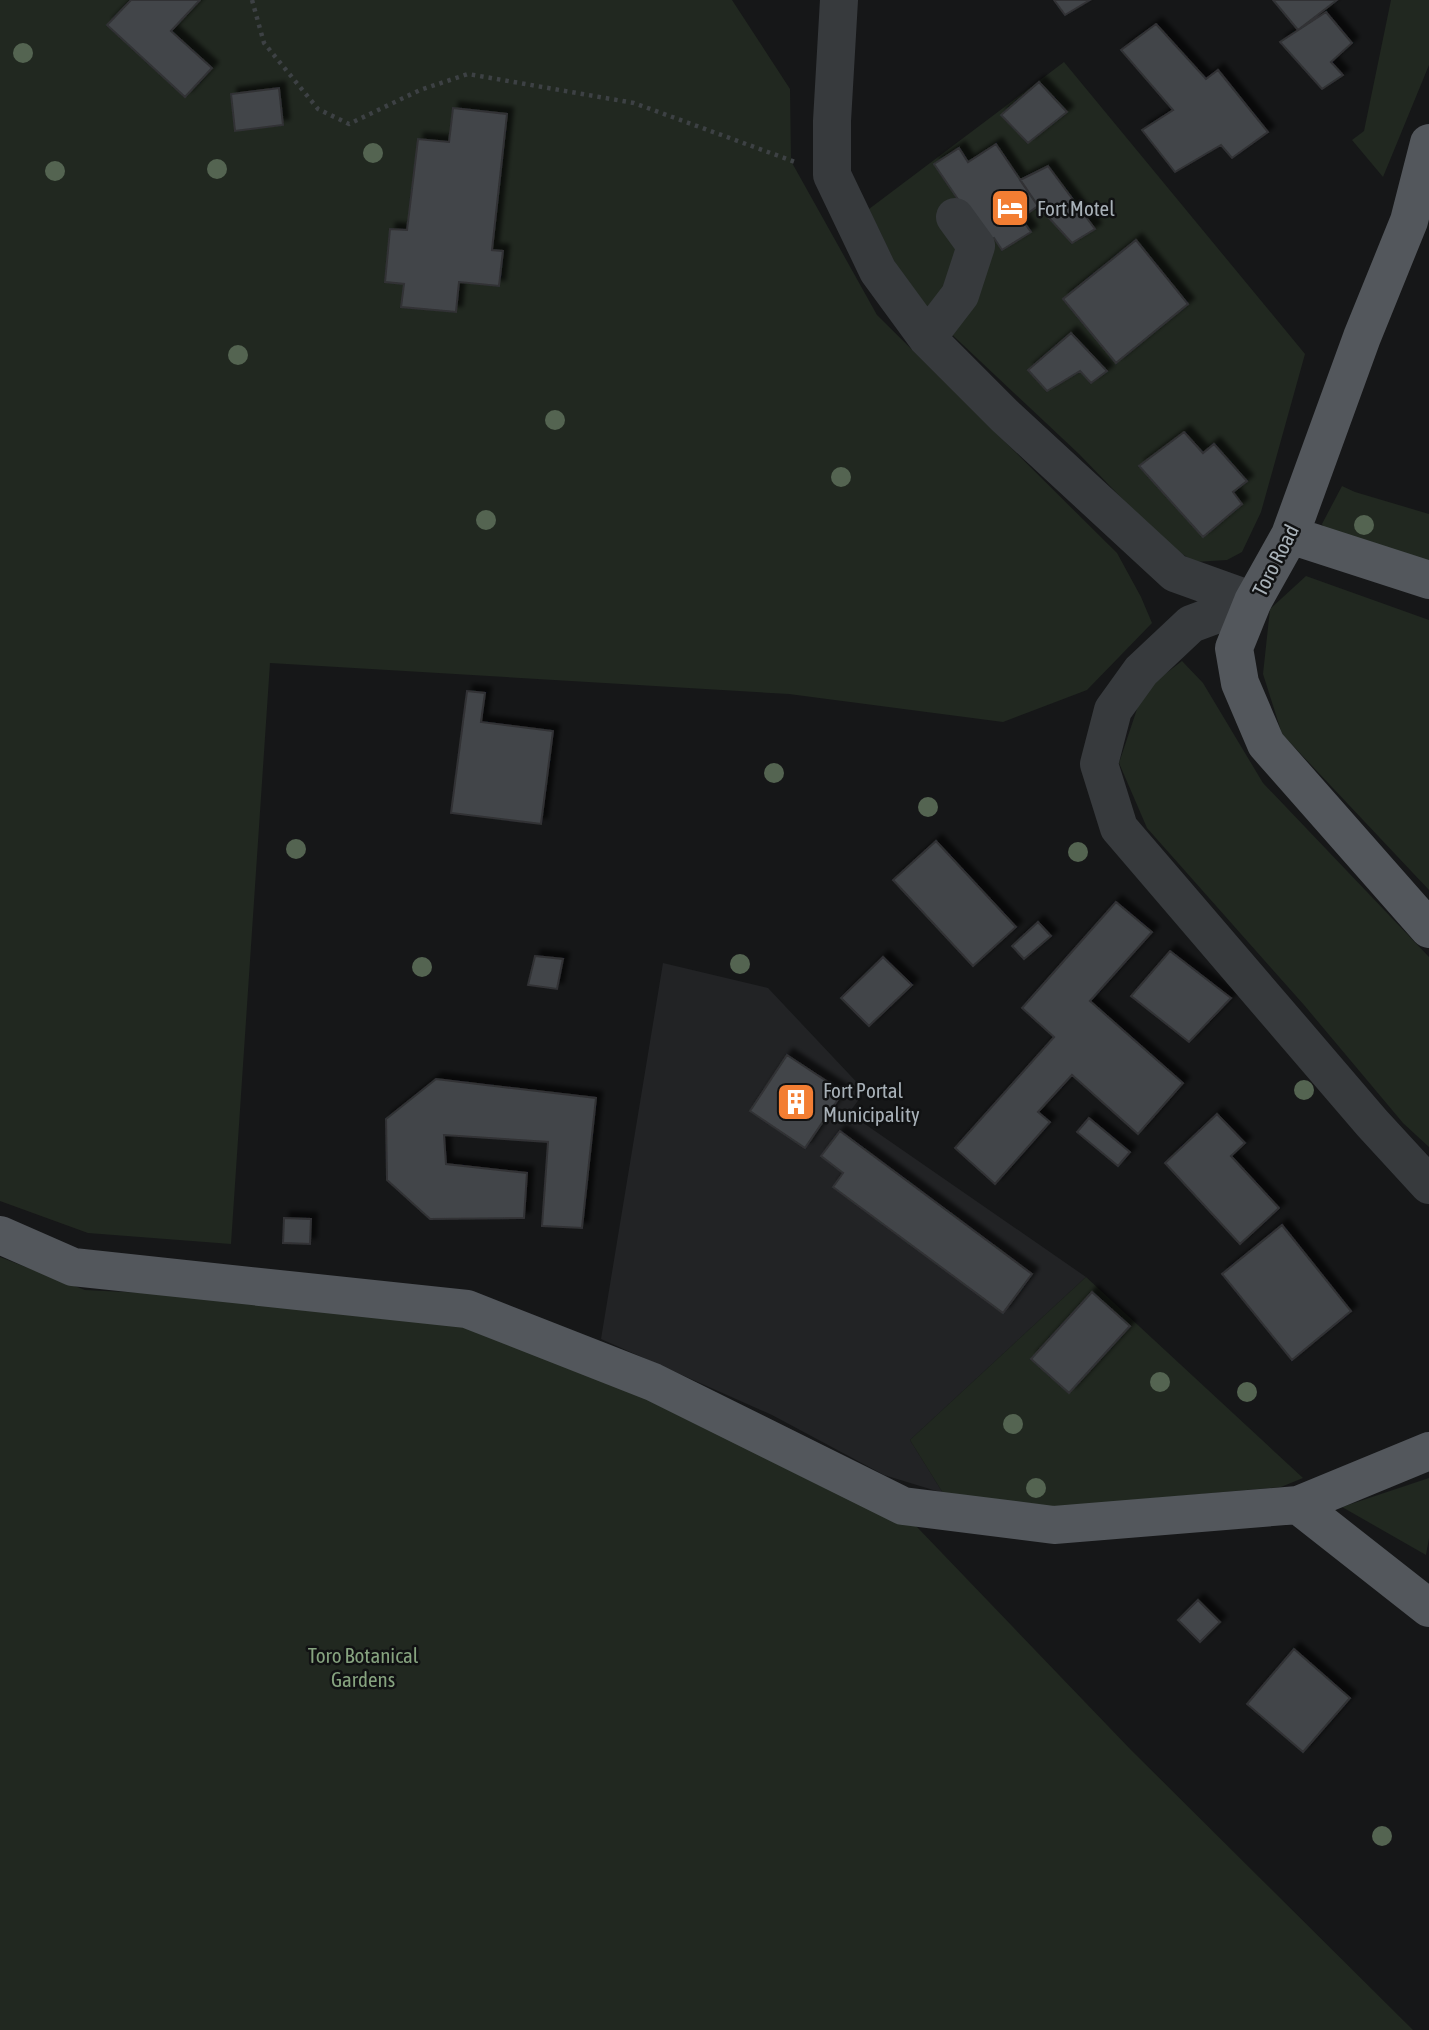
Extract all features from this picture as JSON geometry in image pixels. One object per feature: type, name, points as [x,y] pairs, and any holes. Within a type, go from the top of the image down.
[{"type":"main road","name":"Toro Road","points":[[1429,143],[1409,220],[1290,535],[1253,601],[1234,648],[1240,683],[1266,744],[1429,929]]},
{"type":"main road","points":[[1290,535],[1429,580]]},
{"type":"main road","points":[[0,1235],[73,1267],[467,1309],[653,1382],[902,1506],[1054,1525],[1298,1505],[1429,1451]]},
{"type":"main road","points":[[1298,1505],[1429,1608]]},
{"type":"street","points":[[839,0],[832,121],[832,175],[878,271],[927,338],[1006,417],[1175,573],[1253,601]]},
{"type":"street","points":[[927,338],[960,295],[976,246],[955,217]]},
{"type":"street","points":[[1253,601],[1191,624],[1141,671],[1113,710],[1099,764],[1108,794],[1119,828],[1372,1124],[1429,1185]]},
{"type":"path","points":[[252,0],[264,43],[318,108],[349,124],[420,89],[468,74],[634,103],[832,175]]},
{"type":"shaded area","points":[[663,963],[768,988],[865,1091],[849,1113],[1086,1277],[910,1440],[943,1493],[884,1475],[772,1415],[601,1339]]},
{"type":"green space","points":[[0,0],[732,0],[790,89],[791,161],[877,315],[1117,553],[1152,623],[1087,690],[1003,722],[789,694],[270,663],[231,1244],[88,1233],[0,1201]]},
{"type":"green space","points":[[1391,0],[1429,0],[1429,65],[1383,177],[1352,140],[1364,131]]},
{"type":"green space","points":[[1064,62],[1305,354],[1261,512],[1242,552],[1227,560],[1195,562],[1166,544],[1079,454],[911,296],[869,209]]},
{"type":"green space","points":[[1342,486],[1429,514],[1429,567],[1326,534],[1322,524]]},
{"type":"green space","points":[[1306,576],[1429,620],[1429,890],[1282,734],[1263,674],[1270,609]]},
{"type":"green space","points":[[1182,661],[1203,683],[1263,783],[1429,957],[1429,1147],[1403,1123],[1304,1005],[1147,828],[1119,763],[1143,691]]},
{"type":"green space","name":"Toro Botanical Gardens","points":[[0,1257],[85,1290],[465,1309],[893,1502],[1131,1750],[1413,2030],[0,2030]]},
{"type":"green space","points":[[1086,1277],[1303,1478],[1281,1487],[1045,1508],[943,1493],[910,1440]]},
{"type":"green space","points":[[1429,1478],[1429,1538],[1426,1555],[1342,1507]]},
{"type":"building","points":[[131,0],[200,0],[171,31],[212,68],[185,97],[107,25]]},
{"type":"building","points":[[1054,0],[1090,0],[1065,15]]},
{"type":"building","points":[[1273,0],[1337,0],[1298,30]]},
{"type":"building","points":[[1326,12],[1352,43],[1331,62],[1343,75],[1322,89],[1280,42]]},
{"type":"building","points":[[1156,24],[1206,79],[1218,70],[1268,132],[1232,158],[1221,145],[1175,172],[1142,130],[1173,110],[1121,50]]},
{"type":"building","points":[[1039,82],[1067,112],[1028,143],[1001,115]]},
{"type":"building","points":[[279,88],[283,125],[235,131],[231,94]]},
{"type":"building","points":[[453,108],[507,114],[492,250],[503,251],[499,286],[459,282],[456,312],[401,307],[404,284],[385,282],[390,229],[407,230],[418,139],[449,142]]},
{"type":"building","points":[[996,144],[1038,206],[1021,218],[1031,232],[1002,250],[994,238],[987,242],[934,164],[959,148],[968,162]]},
{"type":"building","points":[[1048,166],[1095,229],[1072,243],[1038,206],[1020,180]]},
{"type":"building","points":[[1136,240],[1188,304],[1116,363],[1063,299]]},
{"type":"building","points":[[1071,333],[1107,371],[1091,383],[1080,371],[1047,391],[1028,370]]},
{"type":"building","points":[[1184,432],[1203,453],[1214,444],[1247,481],[1233,492],[1242,504],[1203,537],[1139,466]]},
{"type":"building","points":[[467,691],[485,693],[481,722],[553,731],[541,824],[451,813]]},
{"type":"building","points":[[936,841],[1016,927],[973,966],[893,880]]},
{"type":"building","points":[[1116,902],[1152,932],[1090,1001],[1183,1083],[1138,1134],[1072,1075],[1038,1112],[1050,1122],[995,1184],[955,1148],[1054,1037],[1022,1008]]},
{"type":"building","points":[[1038,922],[1051,936],[1024,959],[1012,946]]},
{"type":"building","points":[[1170,951],[1231,998],[1189,1042],[1131,996]]},
{"type":"building","points":[[535,956],[563,959],[557,989],[528,985]]},
{"type":"building","points":[[883,957],[912,985],[869,1026],[841,998]]},
{"type":"building","name":"Fort Portal Municipality","points":[[787,1055],[843,1092],[805,1148],[750,1111]]},
{"type":"building","points":[[436,1079],[596,1098],[582,1228],[542,1226],[548,1142],[444,1135],[446,1164],[527,1173],[524,1218],[430,1219],[387,1180],[386,1119]]},
{"type":"building","points":[[1217,1114],[1245,1143],[1231,1156],[1279,1208],[1240,1244],[1165,1163]]},
{"type":"building","points":[[1089,1118],[1130,1152],[1118,1166],[1077,1132]]},
{"type":"building","points":[[840,1131],[1032,1274],[1003,1313],[833,1187],[843,1173],[821,1156]]},
{"type":"building","points":[[284,1218],[311,1219],[310,1244],[283,1243]]},
{"type":"building","points":[[1282,1225],[1351,1311],[1292,1360],[1222,1274]]},
{"type":"building","points":[[1092,1292],[1130,1326],[1069,1393],[1031,1359]]},
{"type":"building","points":[[1198,1600],[1220,1622],[1200,1642],[1178,1620]]},
{"type":"building","points":[[1294,1649],[1350,1698],[1303,1752],[1247,1704]]},
{"type":"place","name":"Fort Motel","points":[[1010,208]]},
{"type":"place","name":"Fort Portal Municipality","points":[[796,1102]]}]
